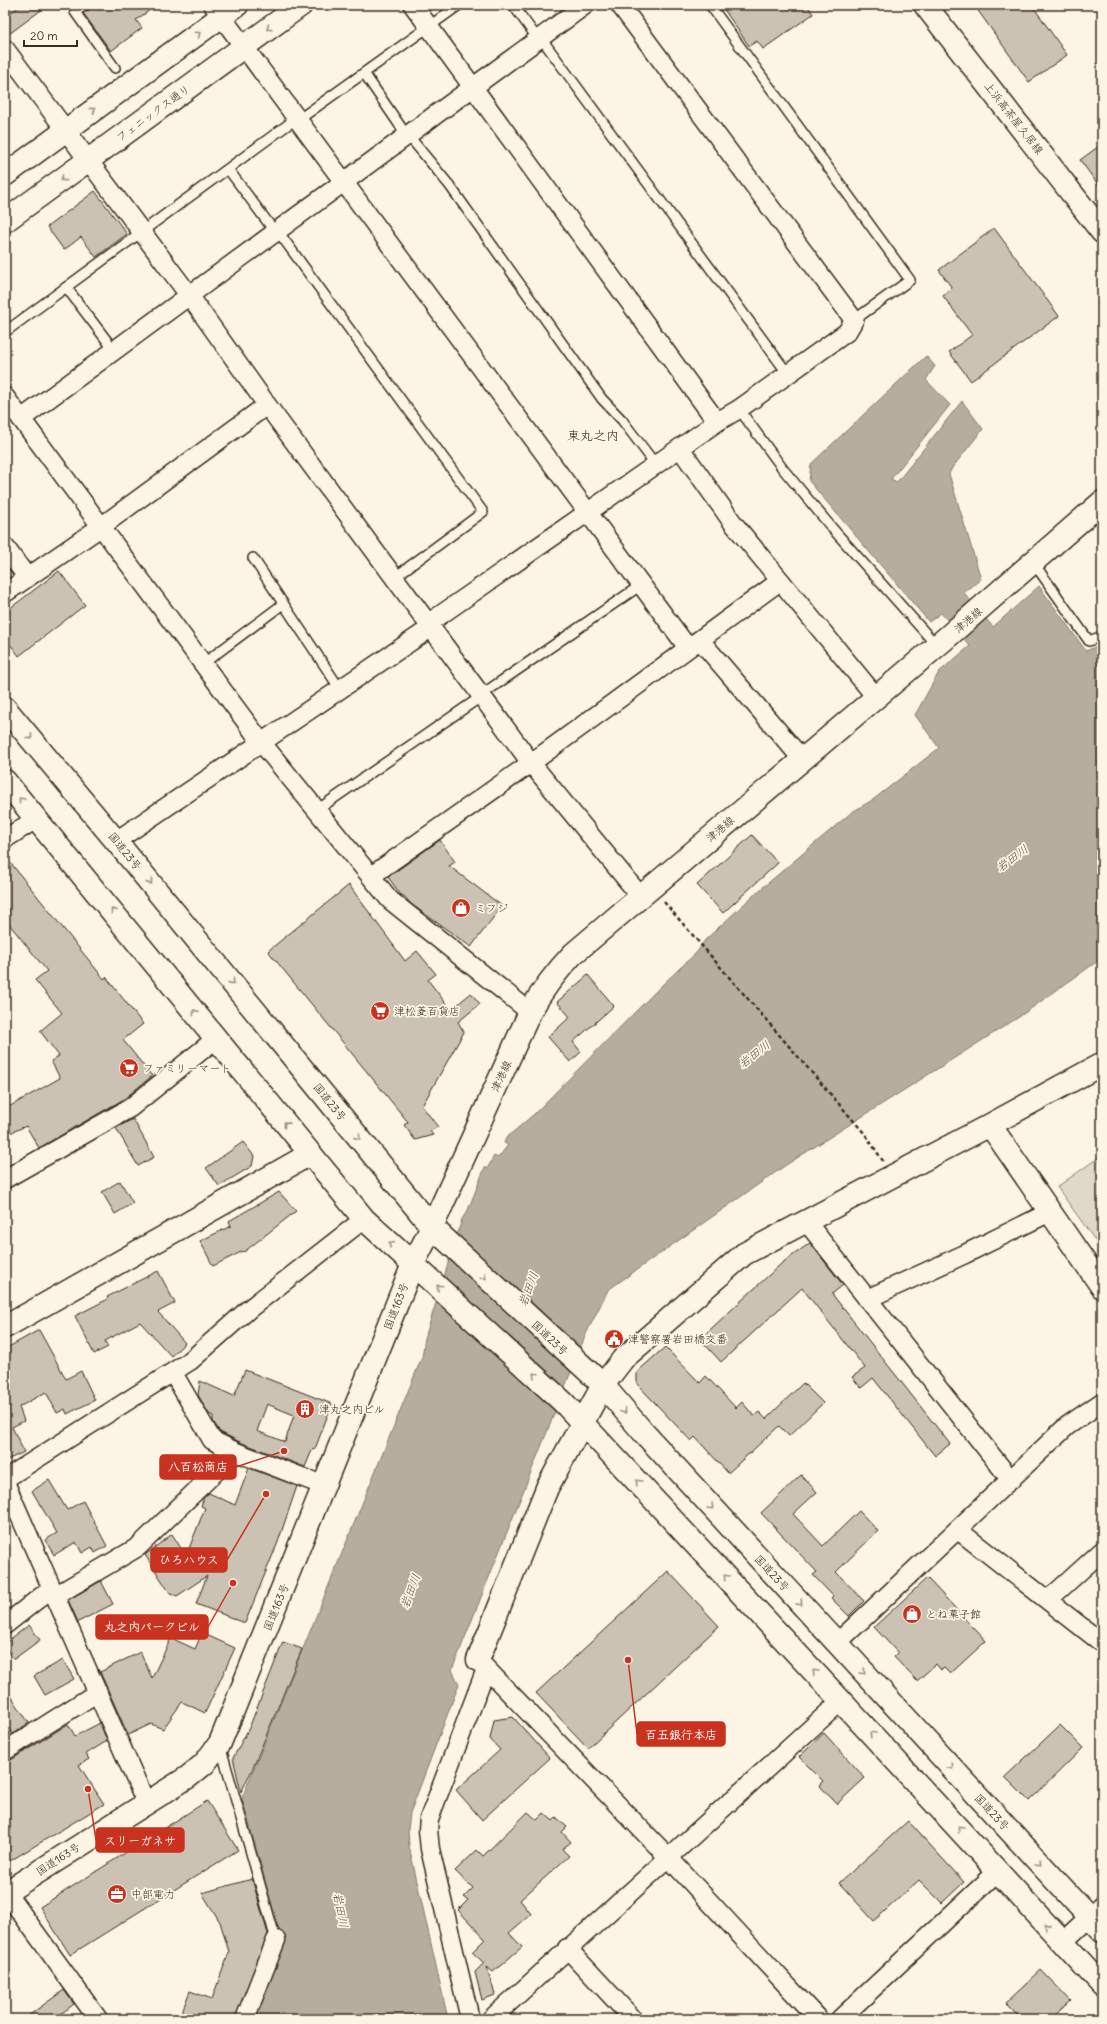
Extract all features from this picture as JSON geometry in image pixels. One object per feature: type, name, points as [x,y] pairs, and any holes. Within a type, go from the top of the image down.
[{"type":"main road","name":"フェニックス通り","points":[[5,222],[301,5]]},
{"type":"main road","name":"上浜高茶屋久居線","points":[[925,5],[1100,224]]},
{"type":"main road","points":[[5,175],[224,9]]},
{"type":"main road","name":"津港線","points":[[439,1234],[530,1012],[552,977],[573,954],[941,643],[1102,502]]},
{"type":"main road","name":"国道23号","points":[[5,708],[116,840],[439,1234],[595,1379],[837,1643],[1098,1918]]},
{"type":"main road","points":[[5,781],[364,1219],[564,1402],[1102,1985]]},
{"type":"main road","points":[[482,1665],[547,1488],[583,1422],[595,1379],[623,1358],[744,1254],[805,1220],[893,1176],[1102,1064]]},
{"type":"main road","points":[[990,1125],[1102,1287]]},
{"type":"main road","points":[[5,1328],[310,1154]]},
{"type":"main road","name":"国道163号","points":[[5,1893],[204,1764],[220,1743],[325,1486],[417,1267],[439,1234]]},
{"type":"street","points":[[413,5],[717,422]]},
{"type":"street","points":[[21,419],[343,181],[473,88],[585,5]]},
{"type":"street","points":[[116,840],[340,689],[680,448],[847,332],[854,320],[620,5]]},
{"type":"street","points":[[224,9],[244,47],[641,585],[802,759]]},
{"type":"street","points":[[5,49],[189,295],[267,405],[531,763],[647,892]]},
{"type":"street","points":[[5,397],[262,742],[390,900],[530,1012]]},
{"type":"street","points":[[5,593],[102,526],[267,405]]},
{"type":"street","points":[[680,448],[733,523],[876,697]]},
{"type":"street","points":[[5,547],[27,577]]},
{"type":"street","points":[[371,876],[531,763],[780,581]]},
{"type":"street","points":[[5,839],[36,818]]},
{"type":"street","points":[[5,1180],[130,1108],[216,1038]]},
{"type":"street","points":[[867,1299],[965,1254],[1050,1212]]},
{"type":"street","points":[[146,1803],[6,1487],[190,1361],[249,1309],[364,1219]]},
{"type":"street","points":[[805,1220],[1011,1480]]},
{"type":"street","points":[[173,1373],[212,1440],[236,1452],[325,1486]]},
{"type":"street","points":[[837,1643],[1067,1426],[1102,1402]]},
{"type":"street","points":[[5,1625],[53,1592],[138,1547],[236,1452]]},
{"type":"street","points":[[958,1530],[1102,1643]]},
{"type":"street","points":[[1048,1600],[1102,1552]]},
{"type":"street","points":[[470,2019],[430,1849],[428,1830],[429,1819],[482,1665],[668,1857],[818,2019]]},
{"type":"street","points":[[5,1751],[98,1692]]},
{"type":"street","points":[[491,2019],[567,1948],[841,1701]]},
{"type":"street","points":[[840,2019],[998,1871]]},
{"type":"street","points":[[5,1893],[98,2019]]},
{"type":"street","points":[[1062,1943],[1098,1918]]},
{"type":"street","points":[[245,2019],[276,1940]]},
{"type":"street","points":[[567,1948],[633,2019]]},
{"type":"lane","points":[[85,5],[75,12],[115,68]]},
{"type":"lane","points":[[5,332],[297,119],[459,5]]},
{"type":"lane","points":[[513,5],[540,39],[788,374]]},
{"type":"lane","points":[[710,5],[910,280],[854,320]]},
{"type":"lane","points":[[364,73],[407,135],[450,186],[602,399],[622,420],[656,465]]},
{"type":"lane","points":[[228,169],[276,231],[483,512],[395,577]]},
{"type":"lane","points":[[66,287],[114,350]]},
{"type":"lane","points":[[739,408],[783,469],[832,528],[941,643]]},
{"type":"lane","points":[[253,558],[340,689]]},
{"type":"lane","points":[[1030,565],[1089,641],[1102,636]]},
{"type":"lane","points":[[317,810],[641,585]]},
{"type":"lane","points":[[204,663],[283,604]]},
{"type":"lane","points":[[220,1743],[276,1940]]},
{"type":"path","points":[[647,892],[694,936],[865,1134],[893,1176]]},
{"type":"shaded area","points":[[1102,1155],[1102,1250],[1057,1187]]},
{"type":"water","name":"岩田川","points":[[926,356],[935,366],[926,380],[950,405],[891,479],[897,482],[962,401],[983,429],[952,468],[949,474],[981,579],[964,593],[993,627],[1039,586],[1086,651],[1102,644],[1102,958],[1019,1017],[786,1165],[608,1290],[586,1334],[452,1670],[459,1684],[410,1813],[408,1830],[409,1846],[448,2019],[252,2019],[282,1941],[242,1798],[422,1357],[425,1338],[462,1219],[468,1210],[485,1167],[487,1169],[494,1156],[498,1158],[508,1145],[504,1143],[506,1138],[533,1115],[660,987],[697,952],[705,940],[755,894],[852,812],[874,799],[939,748],[915,715],[939,672],[970,646],[941,613],[929,622],[809,481],[811,464]]},
{"type":"building","points":[[21,5],[48,5],[5,37],[5,17]]},
{"type":"building","points":[[91,5],[157,5],[136,20],[142,28],[111,51],[83,13],[89,10]]},
{"type":"building","points":[[721,5],[807,5],[813,14],[763,49],[757,41],[749,46]]},
{"type":"building","points":[[974,5],[1032,5],[1067,55],[1029,82]]},
{"type":"building","points":[[1102,144],[1102,190],[1080,160]]},
{"type":"building","points":[[95,191],[127,234],[96,257],[81,237],[64,250],[47,227]]},
{"type":"building","points":[[994,228],[1059,316],[971,381],[949,352],[972,335],[943,296],[952,288],[939,270]]},
{"type":"building","points":[[59,571],[85,605],[19,656],[5,637],[5,612]]},
{"type":"building","points":[[752,835],[778,863],[723,913],[697,885]]},
{"type":"building","points":[[440,840],[455,862],[449,866],[502,906],[471,947],[411,904],[404,896],[401,895],[388,877]]},
{"type":"building","points":[[5,856],[104,979],[106,977],[143,1024],[123,1040],[152,1076],[124,1099],[39,1148],[26,1126],[5,1135],[5,1109],[60,1078],[51,1061],[59,1056],[40,1031],[62,1013],[35,980],[47,971],[5,919]]},
{"type":"building","points":[[349,885],[405,961],[417,951],[436,974],[428,980],[451,1010],[471,993],[480,1004],[458,1022],[464,1032],[422,1106],[438,1127],[430,1131],[433,1135],[415,1140],[404,1125],[408,1122],[268,951]]},
{"type":"building","points":[[588,975],[614,1006],[573,1042],[581,1052],[570,1062],[548,1037],[570,1017],[557,1002]]},
{"type":"building","points":[[133,1119],[154,1157],[138,1166],[116,1128]]},
{"type":"building","points":[[243,1142],[254,1156],[252,1166],[219,1186],[206,1168]]},
{"type":"building","points":[[120,1181],[133,1203],[115,1214],[102,1192]]},
{"type":"building","points":[[279,1192],[296,1211],[244,1252],[243,1251],[213,1266],[200,1241],[231,1226],[229,1221]]},
{"type":"building","points":[[810,1243],[843,1285],[832,1294],[950,1444],[935,1456],[873,1378],[861,1388],[852,1377],[865,1368],[802,1288],[721,1362],[700,1339],[782,1263]]},
{"type":"building","points":[[158,1271],[175,1303],[158,1312],[185,1343],[171,1356],[140,1322],[105,1341],[108,1347],[94,1354],[75,1316],[108,1299],[107,1297]]},
{"type":"building","points":[[39,1330],[66,1379],[81,1371],[95,1400],[67,1414],[65,1409],[57,1413],[46,1392],[19,1407],[24,1421],[12,1427],[24,1452],[5,1461],[5,1349]]},
{"type":"building","points":[[665,1347],[700,1383],[706,1376],[736,1408],[742,1402],[754,1416],[759,1412],[766,1419],[803,1383],[823,1403],[789,1436],[779,1426],[728,1473],[695,1437],[691,1441],[637,1384],[637,1372]]},
{"type":"building","points":[[245,1370],[332,1404],[315,1449],[313,1448],[305,1467],[240,1442],[220,1432],[213,1421],[213,1416],[209,1414],[198,1395],[200,1381],[234,1396]],"holes":[[[267,1404],[294,1415],[285,1442],[257,1431]]]},
{"type":"building","points":[[249,1468],[297,1486],[278,1542],[245,1623],[196,1604],[207,1576],[177,1596],[170,1593],[145,1555],[172,1534],[186,1556],[205,1508],[201,1506],[204,1497],[209,1493],[235,1505]]},
{"type":"building","points":[[801,1475],[817,1492],[793,1514],[823,1546],[859,1511],[878,1531],[836,1572],[864,1601],[849,1616],[831,1598],[833,1596],[813,1575],[817,1572],[761,1513]]},
{"type":"building","points":[[49,1480],[67,1510],[83,1501],[107,1546],[95,1553],[92,1547],[82,1553],[76,1542],[54,1555],[45,1540],[57,1533],[32,1491]]},
{"type":"building","points":[[668,1571],[719,1626],[588,1748],[536,1693]]},
{"type":"building","points":[[927,1578],[986,1641],[950,1674],[944,1668],[941,1670],[936,1664],[917,1681],[894,1657],[898,1653],[874,1627]]},
{"type":"building","points":[[101,1581],[113,1604],[78,1622],[68,1600]]},
{"type":"building","points":[[29,1625],[40,1640],[14,1659],[5,1648],[5,1643]]},
{"type":"building","points":[[202,1633],[235,1648],[205,1713],[182,1702],[163,1729],[151,1724],[128,1735],[100,1672],[140,1652],[152,1678],[171,1638],[195,1649]]},
{"type":"building","points":[[283,1642],[302,1649],[252,1770],[241,1792],[233,1758],[249,1728]]},
{"type":"building","points":[[63,1660],[74,1679],[45,1695],[34,1676]]},
{"type":"building","points":[[5,1687],[29,1723],[12,1734],[5,1722]]},
{"type":"building","points":[[513,1717],[550,1758],[482,1820],[456,1790],[500,1750],[490,1739],[494,1720]]},
{"type":"building","points":[[100,1723],[107,1741],[86,1754],[89,1759],[79,1765],[104,1804],[5,1864],[5,1761],[11,1760],[68,1724],[75,1736]]},
{"type":"building","points":[[1060,1725],[1083,1748],[1029,1801],[1005,1777]]},
{"type":"building","points":[[824,1733],[865,1778],[837,1804],[819,1785],[823,1781],[799,1757]]},
{"type":"building","points":[[207,1801],[238,1850],[70,1955],[40,1907]]},
{"type":"building","points":[[528,1812],[537,1820],[544,1813],[553,1821],[556,1817],[567,1827],[562,1832],[571,1842],[562,1849],[569,1856],[520,1900],[531,1914],[509,1933],[522,1947],[493,1972],[487,1967],[495,1995],[482,2000],[475,1972],[484,1963],[472,1952],[485,1939],[458,1910],[468,1900],[464,1897],[473,1888],[455,1871],[477,1850],[483,1856]]},
{"type":"building","points":[[908,1821],[964,1882],[942,1903],[919,1880],[874,1921],[839,1883]]},
{"type":"building","points":[[252,1879],[268,1934],[235,2019],[179,2019],[190,1991],[212,1999],[229,1952],[220,1922],[202,1893]]},
{"type":"building","points":[[1041,1970],[1071,2001],[1052,2019],[1022,2019],[1006,2003]]},
{"type":"building","points":[[64,1990],[74,2004],[54,2019],[24,2019]]},
{"type":"place","name":"ミフジ","points":[[461,908]]},
{"type":"place","name":"津松菱百貨店","points":[[380,1011]]},
{"type":"place","name":"ファミリーマート","points":[[129,1068]]},
{"type":"place","name":"津警察署岩田橋交番","points":[[614,1339]]},
{"type":"place","name":"津丸之内ビル","points":[[305,1409]]},
{"type":"place","name":"八百松商店","points":[[284,1451]]},
{"type":"place","name":"ひろハウス","points":[[266,1494]]},
{"type":"place","name":"丸之内パークビル","points":[[233,1583]]},
{"type":"place","name":"とね菓子館","points":[[912,1614]]},
{"type":"place","name":"百五銀行本店","points":[[628,1660]]},
{"type":"place","name":"スリーガネサ","points":[[88,1789]]},
{"type":"place","name":"中部電力","points":[[117,1894]]},
{"type":"district","name":"東丸之内","points":[[593,435]]}]
